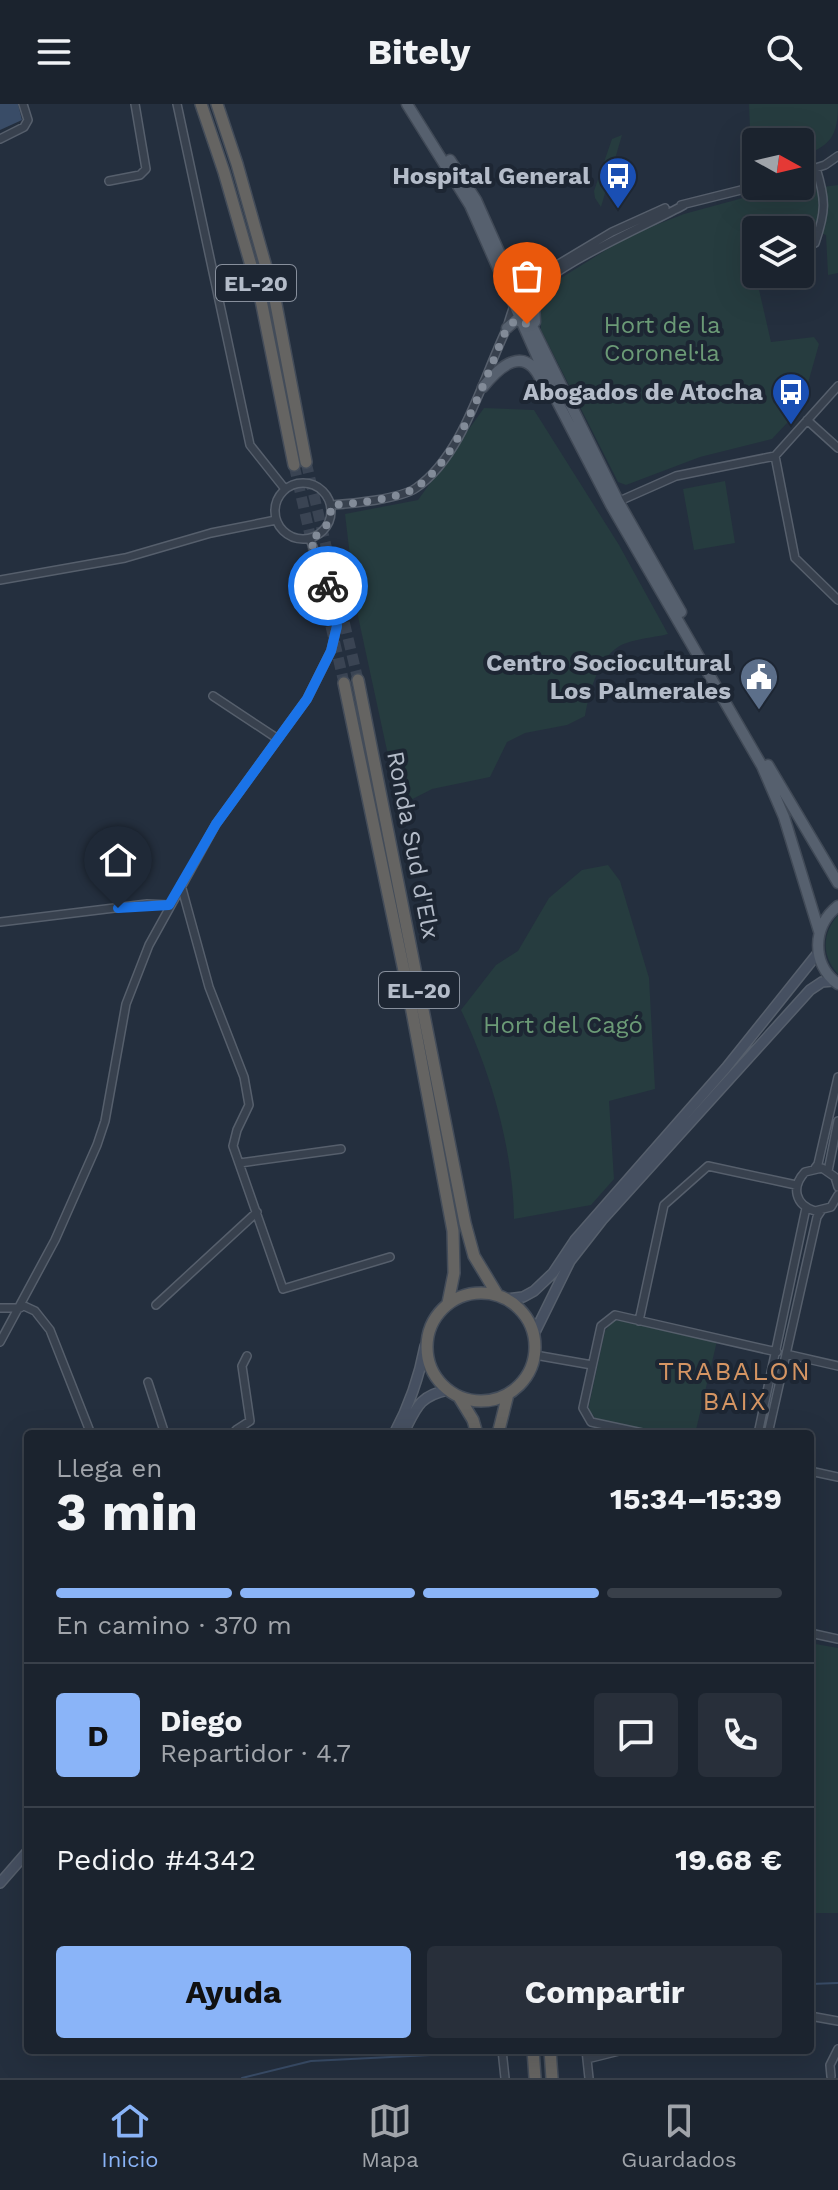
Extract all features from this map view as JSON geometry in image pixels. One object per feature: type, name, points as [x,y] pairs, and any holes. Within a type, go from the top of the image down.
[{"type":"highway","name":"EL-20","points":[[201,104],[261,300],[300,464],[275,299],[217,104]]},
{"type":"highway","name":"Ronda Sud d'Elx","points":[[358,680],[465,1223],[474,1256],[502,1296]]},
{"type":"highway","name":"Ronda Sud d'Elx","points":[[344,683],[408,990],[453,1231],[454,1273],[448,1303]]},
{"type":"highway","points":[[448,1303],[463,1295],[480,1292],[502,1296]]},
{"type":"highway","name":"EL-20","points":[[502,1296],[520,1308],[534,1334]]},
{"type":"highway","name":"EL-20","points":[[425,1346],[438,1314],[448,1303]]},
{"type":"highway","points":[[425,1346],[432,1370],[448,1390],[476,1402],[493,1401],[521,1384],[531,1371],[535,1355],[534,1334]]},
{"type":"highway","points":[[499,1430],[508,1394]]},
{"type":"highway","points":[[459,1397],[476,1430]]},
{"type":"highway","points":[[533,2054],[535,2078]]},
{"type":"highway","points":[[550,2054],[552,2078]]},
{"type":"main road","points":[[410,104],[464,196],[536,332],[615,503]]},
{"type":"main road","points":[[410,104],[476,200],[520,301],[523,321],[564,413],[764,764],[838,883]]},
{"type":"main road","points":[[504,262],[522,271],[546,276],[534,304],[536,332]]},
{"type":"main road","points":[[507,328],[516,320],[527,324],[548,367],[554,369]]},
{"type":"main road","points":[[483,387],[506,363],[527,363],[537,371],[550,397],[564,413]]},
{"type":"main road","points":[[764,764],[784,817],[819,931],[818,953],[823,969],[836,982]]},
{"type":"main road","points":[[819,931],[825,918],[838,906]]},
{"type":"main road","points":[[502,1296],[523,1297],[553,1273],[575,1240],[726,1068],[818,953]]},
{"type":"main road","points":[[534,1334],[570,1261],[602,1220],[810,990],[822,982],[836,982]]},
{"type":"main road","points":[[396,1430],[411,1401],[425,1346]]},
{"type":"main road","points":[[405,1430],[418,1405],[426,1397],[448,1390]]},
{"type":"main road","points":[[0,1873],[24,1847]]},
{"type":"main road","points":[[0,1883],[24,1856]]},
{"type":"street","points":[[0,139],[24,127],[28,120],[23,104]]},
{"type":"street","points":[[109,181],[140,175],[146,169],[135,104]]},
{"type":"street","points":[[177,104],[250,445],[285,489]]},
{"type":"street","points":[[815,243],[822,222],[825,196],[816,168],[838,156]]},
{"type":"street","points":[[331,505],[414,490],[436,470],[483,387],[520,301],[546,276],[612,232],[663,209],[742,190]]},
{"type":"street","points":[[615,503],[676,476],[775,456],[838,386]]},
{"type":"street","points":[[807,420],[838,448]]},
{"type":"street","points":[[775,456],[795,558],[838,600]]},
{"type":"street","points":[[294,484],[313,484],[321,489],[331,505],[329,522],[310,539],[286,534],[276,520],[275,503],[285,489],[294,484]]},
{"type":"street","points":[[0,580],[125,558],[211,533],[276,520]]},
{"type":"street","points":[[0,1342],[55,1240],[97,1145],[105,1121],[126,1004],[149,945],[216,824],[307,699],[331,651],[337,626],[334,606],[310,539]]},
{"type":"street","points":[[213,696],[278,739]]},
{"type":"street","points":[[181,885],[209,987],[244,1077],[249,1105],[233,1146],[283,1289],[390,1257]]},
{"type":"street","points":[[0,922],[147,904],[169,905]]},
{"type":"street","points":[[815,1168],[838,1077]]},
{"type":"street","points":[[828,1171],[838,1121]]},
{"type":"street","points":[[240,1163],[341,1149]]},
{"type":"street","points":[[639,1321],[664,1205],[708,1166],[796,1185]]},
{"type":"street","points":[[838,1187],[835,1177],[828,1171],[815,1168],[805,1172],[796,1185],[797,1197],[806,1208],[821,1211],[831,1207],[838,1195]]},
{"type":"street","points":[[759,1430],[806,1208]]},
{"type":"street","points":[[769,1430],[817,1217],[821,1211]]},
{"type":"street","points":[[156,1305],[257,1212]]},
{"type":"street","points":[[0,1308],[21,1306],[35,1311],[50,1330],[89,1430]]},
{"type":"street","points":[[613,1430],[591,1422],[583,1408],[601,1326],[615,1315],[777,1352]]},
{"type":"street","points":[[786,1354],[838,1366]]},
{"type":"street","points":[[535,1355],[592,1365]]},
{"type":"street","points":[[236,1430],[250,1421],[242,1366],[247,1356]]},
{"type":"street","points":[[148,1382],[164,1430]]},
{"type":"street","points":[[814,1472],[838,1477]]},
{"type":"street","points":[[814,1634],[838,1639]]},
{"type":"street","points":[[814,2017],[838,2021]]},
{"type":"street","points":[[830,2077],[830,2065],[838,2049]]},
{"type":"street","points":[[502,2054],[505,2078]]},
{"type":"street","points":[[587,2054],[589,2078]]},
{"type":"street","points":[[830,2077],[838,2065]]},
{"type":"green space","points":[[749,104],[838,104],[834,133],[814,151],[814,128],[750,128]]},
{"type":"green space","points":[[622,135],[601,207],[594,191],[612,139]]},
{"type":"green space","name":"Hort de la Coronel·la","points":[[817,178],[822,187],[838,185],[838,273],[828,275],[826,235],[814,233],[814,216],[742,216],[742,288],[759,288],[771,342],[814,337],[819,344],[801,408],[772,439],[700,457],[626,485],[618,482],[541,330],[540,306],[546,293],[561,278],[630,235],[684,214],[742,198],[814,200],[814,179]]},
{"type":"green space","points":[[484,408],[534,410],[619,545],[668,634],[635,640],[618,647],[599,669],[585,716],[567,725],[525,733],[507,742],[490,777],[432,789],[399,806],[356,607],[345,514],[418,500]]},
{"type":"green space","points":[[725,481],[735,543],[694,550],[683,489]]},
{"type":"green space","name":"Hort del Cagó","points":[[608,865],[620,881],[649,978],[655,1089],[609,1101],[614,1179],[591,1205],[514,1219],[505,1138],[491,1085],[461,1010],[496,965],[518,951],[549,898],[582,870]]},
{"type":"green space","points":[[838,915],[838,974],[826,952],[826,937]]},
{"type":"green space","points":[[622,1320],[717,1341],[696,1430],[643,1430],[596,1419],[589,1410],[605,1331],[613,1321]]},
{"type":"green space","points":[[814,1644],[838,1648],[838,1913],[814,1913]]},
{"type":"water","points":[[0,104],[18,104],[22,120],[0,130]]},
{"type":"waterway","points":[[814,1984],[838,1983]]},
{"type":"waterway","points":[[242,2078],[311,2061],[451,2054]]},
{"type":"tunnel","points":[[306,462],[358,680]]},
{"type":"tunnel","points":[[294,465],[344,683]]},
{"type":"way so far","points":[[328,586],[310,539],[324,530],[329,522],[331,505],[414,490],[436,470],[479,395],[507,328],[516,320],[527,324]]},
{"type":"place","name":"Hospital General","points":[[618,210]]},
{"type":"place","name":"Abogados de Atocha","points":[[791,426]]},
{"type":"place","name":"Centro Sociocultural Los Palmerales","points":[[759,711]]},
{"type":"district","name":"TRABALON BAIX","points":[[735,1386]]},
{"type":"route","points":[[118,908],[169,905],[216,824],[307,699],[331,651],[337,626],[328,586]]}]
